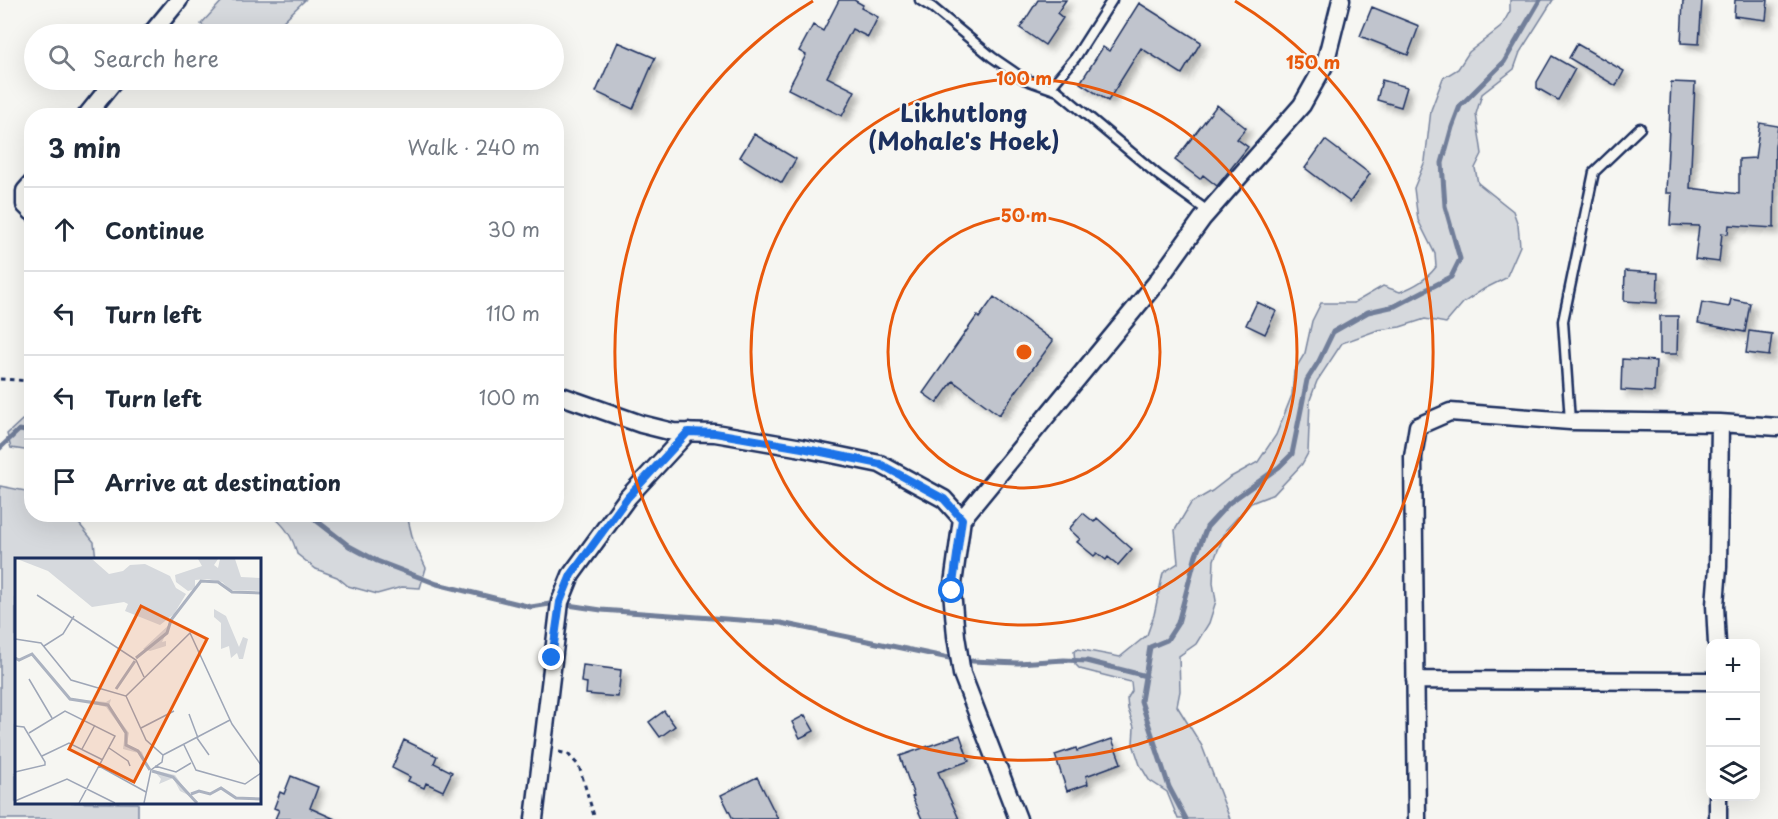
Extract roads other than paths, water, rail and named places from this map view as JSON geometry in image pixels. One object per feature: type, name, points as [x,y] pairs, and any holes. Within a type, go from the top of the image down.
[{"type":"street","points":[[159,24],[179,0]]},
{"type":"street","points":[[1018,819],[962,674],[952,591],[962,519],[1156,283],[1209,212],[1302,105],[1325,64],[1341,0]]},
{"type":"street","points":[[92,108],[107,90]]},
{"type":"street","points":[[564,397],[641,424],[673,432],[715,433],[880,464],[944,499],[962,519]]},
{"type":"street","points":[[1417,819],[1413,457],[1418,426],[1450,412],[1570,422],[1720,423],[1778,427]]},
{"type":"street","points":[[1717,639],[1715,605],[1718,567],[1720,423]]},
{"type":"street","points":[[534,819],[560,602],[571,575],[628,497],[688,432]]},
{"type":"street","points":[[1415,680],[1706,681]]},
{"type":"street","points":[[1718,801],[1718,819]]},
{"type":"lane","points":[[920,0],[992,57],[1024,79],[1058,91],[1158,175],[1209,212]]},
{"type":"lane","points":[[1050,88],[1075,58],[1112,0]]},
{"type":"lane","points":[[1570,422],[1563,321],[1594,172],[1640,128]]},
{"type":"waterway","points":[[1186,819],[1169,787],[1141,701],[1150,647],[1167,640],[1178,623],[1196,555],[1207,527],[1229,503],[1279,467],[1292,454],[1307,380],[1333,332],[1368,312],[1395,306],[1451,277],[1460,259],[1445,206],[1442,163],[1452,127],[1460,106],[1504,62],[1540,0]]},
{"type":"waterway","points":[[0,448],[19,430],[24,431]]},
{"type":"waterway","points":[[318,522],[349,546],[377,561],[437,584],[531,607],[550,604]]},
{"type":"waterway","points":[[568,605],[601,610],[781,623],[949,658]]},
{"type":"waterway","points":[[972,661],[1018,663],[1087,661],[1146,676]]},
{"type":"district","name":"Likhutlong (Mohale's Hoek)","points":[[964,128]]}]
